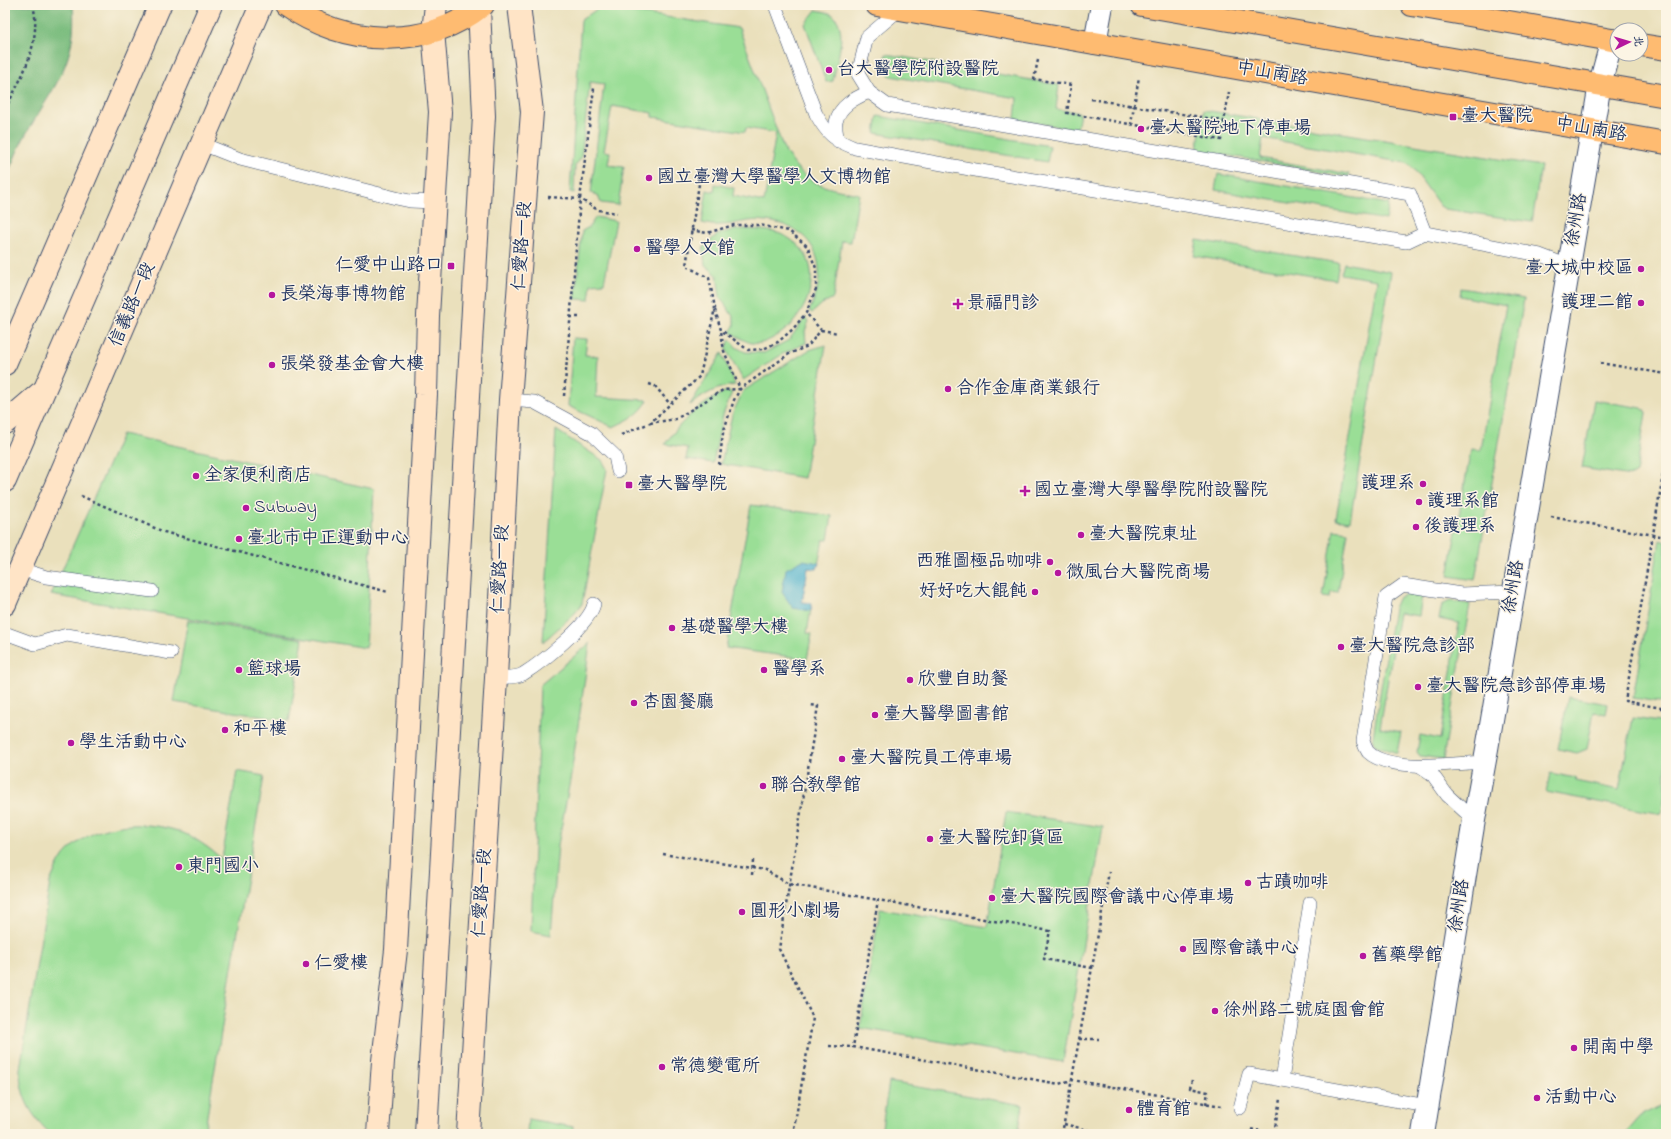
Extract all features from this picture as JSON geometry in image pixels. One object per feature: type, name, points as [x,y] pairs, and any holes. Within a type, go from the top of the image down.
[{"type":"main road","points":[[5,364],[160,5]]},
{"type":"main road","points":[[5,481],[211,5]]},
{"type":"main road","name":"信義路一段","points":[[5,604],[261,5]]},
{"type":"main road","points":[[286,5],[308,20],[332,30],[357,36],[382,38],[408,37],[433,31],[457,21],[479,6]]},
{"type":"main road","points":[[378,1134],[383,1061],[396,950],[425,410],[428,316],[440,104],[433,31],[436,5]]},
{"type":"main road","name":"仁愛路一段","points":[[468,1134],[496,678],[510,400],[532,112],[519,5]]},
{"type":"main road","name":"中山南路","points":[[877,5],[1666,143]]},
{"type":"main road","points":[[1142,5],[1666,96]]},
{"type":"main road","points":[[1412,5],[1609,40]]},
{"type":"main road","points":[[426,1134],[484,116],[479,6]]},
{"type":"main road","points":[[1649,46],[1666,49]]},
{"type":"main road","points":[[5,423],[44,390]]},
{"type":"street","points":[[1095,43],[1102,5]]},
{"type":"street","name":"徐州路","points":[[1422,1134],[1474,820],[1600,84],[1609,58]]},
{"type":"lane","points":[[775,5],[816,114],[825,130],[838,141],[855,148],[981,171],[1406,242],[1425,233],[1540,255],[1569,266]]},
{"type":"lane","points":[[900,9],[867,37],[858,74],[869,92],[887,105],[1410,194],[1425,233]]},
{"type":"lane","points":[[838,141],[836,123],[842,109],[854,98],[869,92]]},
{"type":"lane","points":[[202,144],[240,159],[396,198],[410,201],[434,202]]},
{"type":"lane","points":[[510,400],[534,402],[591,433],[615,456],[618,471]]},
{"type":"lane","points":[[20,569],[46,577],[152,591]]},
{"type":"lane","points":[[1485,762],[1420,766],[1383,760],[1368,752],[1362,741],[1386,597],[1403,585],[1461,594],[1513,592]]},
{"type":"lane","points":[[496,678],[522,675],[552,652],[582,624],[593,609],[594,604]]},
{"type":"lane","points":[[5,633],[35,644],[67,635],[171,653]]},
{"type":"lane","points":[[1420,766],[1432,774],[1447,795],[1474,820]]},
{"type":"lane","points":[[1282,1080],[1310,903]]},
{"type":"lane","points":[[1240,1108],[1249,1074],[1427,1106]]},
{"type":"path","points":[[5,109],[21,81],[35,39],[36,22],[33,5]]},
{"type":"path","points":[[1038,60],[1034,79],[1071,85],[1067,113],[1221,140],[1229,92]]},
{"type":"path","points":[[1131,124],[1139,77]]},
{"type":"path","points":[[564,399],[580,199],[594,88]]},
{"type":"path","points":[[1113,102],[1091,99],[1134,106]]},
{"type":"path","points":[[1128,105],[1224,121]]},
{"type":"path","points":[[699,184],[686,266],[709,278],[721,330],[724,351],[740,389]]},
{"type":"path","points":[[548,197],[580,199],[598,210],[617,213]]},
{"type":"path","points":[[691,230],[707,233],[734,225],[760,225],[790,231],[807,246],[816,268],[816,289],[806,313],[794,329],[778,342],[763,349],[748,350],[721,330]]},
{"type":"path","points":[[650,423],[700,376],[715,308]]},
{"type":"path","points":[[806,313],[821,330],[838,333]]},
{"type":"path","points":[[570,317],[580,318]]},
{"type":"path","points":[[720,465],[723,434],[734,400],[740,389],[790,354],[808,346],[821,330]]},
{"type":"path","points":[[1600,363],[1666,374]]},
{"type":"path","points":[[649,384],[655,386],[670,404]]},
{"type":"path","points":[[603,444],[650,423],[676,419],[723,390],[740,389]]},
{"type":"path","points":[[1663,475],[1625,702],[1666,709]]},
{"type":"path","points":[[81,496],[164,532],[388,592]]},
{"type":"path","points":[[1550,517],[1666,537]]},
{"type":"path","points":[[793,1134],[813,1018],[779,949],[818,706],[810,705]]},
{"type":"path","points":[[663,854],[765,870],[789,884],[1050,930],[1044,959],[1092,968]]},
{"type":"path","points":[[752,875],[753,860]]},
{"type":"path","points":[[1062,1134],[1108,872]]},
{"type":"path","points":[[853,1048],[878,900]]},
{"type":"path","points":[[1079,1039],[1099,1039]]},
{"type":"path","points":[[829,1046],[853,1048],[1060,1084],[1072,1080],[1206,1104],[1240,1108]]},
{"type":"path","points":[[1192,1080],[1190,1088],[1208,1092],[1206,1104]]},
{"type":"path","points":[[1250,1134],[1250,1129],[1274,1134],[1282,1080]]},
{"type":"path","points":[[1063,1124],[1088,1130]]},
{"type":"green space","points":[[5,5],[73,5],[74,24],[72,41],[63,71],[25,135],[5,179]]},
{"type":"green space","points":[[600,7],[739,28],[783,147],[798,169],[814,182],[823,186],[859,194],[851,242],[842,241],[833,298],[822,304],[812,313],[809,311],[816,295],[819,280],[819,265],[815,252],[808,241],[797,232],[783,225],[760,220],[718,225],[702,223],[707,190],[714,192],[715,184],[734,188],[733,196],[764,202],[776,133],[746,128],[745,132],[653,117],[653,113],[612,106],[604,151],[610,152],[608,165],[624,167],[618,205],[601,203],[598,196],[591,193],[604,84],[590,82],[581,158],[575,166],[574,193],[570,192],[581,20]]},
{"type":"green space","points":[[816,10],[833,15],[838,21],[840,29],[841,38],[839,56],[833,81],[826,82],[805,24]]},
{"type":"green space","points":[[886,54],[1059,85],[1056,109],[1080,113],[1077,130],[1015,119],[1017,98],[890,76],[885,70]]},
{"type":"green space","points":[[1204,110],[1541,166],[1532,222],[1445,209],[1440,206],[1413,168],[1406,163],[1263,138],[1260,158],[1349,174],[1349,177],[1197,150]]},
{"type":"green space","points":[[878,116],[1050,146],[1047,162],[875,133]]},
{"type":"green space","points":[[1218,174],[1389,204],[1386,220],[1215,190]]},
{"type":"green space","points":[[596,217],[616,221],[604,283],[591,284],[589,300],[575,299],[582,231],[589,227]]},
{"type":"green space","points":[[745,229],[774,232],[790,239],[802,250],[809,262],[811,276],[810,290],[805,304],[797,317],[787,328],[775,337],[758,343],[746,341],[730,332],[734,326],[734,318],[720,297],[717,275],[705,265],[703,248],[717,235]]},
{"type":"green space","points":[[1197,240],[1339,263],[1336,280],[1194,256]]},
{"type":"green space","points":[[1344,263],[1391,272],[1350,521],[1336,519],[1377,280],[1341,274]]},
{"type":"green space","points":[[1461,288],[1524,299],[1475,580],[1448,576],[1471,449],[1481,450],[1506,305],[1460,296]]},
{"type":"green space","points":[[805,318],[809,321],[805,331],[806,343],[784,353],[743,380],[726,349],[730,339],[736,347],[745,352],[764,353],[789,340]]},
{"type":"green space","points":[[573,338],[587,339],[585,355],[598,356],[596,397],[648,400],[641,410],[629,419],[613,427],[568,406]]},
{"type":"green space","points":[[826,345],[804,478],[721,464],[732,415],[743,391],[809,350]]},
{"type":"green space","points":[[722,353],[735,385],[722,387],[690,405]]},
{"type":"green space","points":[[724,392],[732,392],[723,415],[713,463],[686,459],[688,448],[665,444],[678,427],[691,414]]},
{"type":"green space","points":[[1594,400],[1642,408],[1646,413],[1636,473],[1631,476],[1582,468]]},
{"type":"green space","points":[[556,430],[602,460],[607,469],[582,604],[575,613],[543,642]]},
{"type":"green space","points":[[122,434],[374,489],[366,648],[51,595]]},
{"type":"green space","points":[[751,505],[832,516],[828,540],[823,540],[817,569],[808,568],[802,602],[812,603],[807,633],[812,634],[807,659],[726,648]]},
{"type":"green space","points":[[1334,530],[1348,532],[1338,593],[1331,592],[1330,598],[1323,597]]},
{"type":"green space","points":[[1660,540],[1666,542],[1666,703],[1633,698]]},
{"type":"green space","points":[[1409,594],[1422,596],[1419,616],[1399,613],[1380,728],[1401,732],[1397,753],[1375,745],[1373,737],[1394,608],[1399,597]]},
{"type":"green space","points":[[1450,601],[1470,604],[1443,759],[1420,756],[1417,752],[1420,735],[1440,739],[1459,623],[1439,619],[1442,605]]},
{"type":"green space","name":"籃球場","points":[[188,620],[303,639],[289,721],[174,702]]},
{"type":"green space","points":[[590,643],[571,775],[558,845],[551,935],[531,931],[540,685]]},
{"type":"green space","points":[[1568,697],[1608,704],[1606,714],[1594,712],[1587,749],[1577,753],[1558,749]]},
{"type":"green space","points":[[1633,718],[1666,723],[1666,790],[1661,814],[1546,792],[1550,773],[1576,778],[1575,781],[1619,790]]},
{"type":"green space","points":[[237,771],[264,776],[204,1134],[51,1134],[32,1113],[28,1105],[22,1088],[20,1069],[50,882],[58,865],[64,855],[75,844],[88,836],[117,826],[133,825],[164,827],[184,833],[207,847],[222,859]]},
{"type":"green space","points":[[1006,812],[1103,827],[1063,1062],[860,1028],[880,909],[987,927]]},
{"type":"green space","points":[[889,1082],[1023,1105],[1018,1134],[881,1134]]},
{"type":"green space","points":[[1666,1103],[1666,1134],[1624,1134],[1640,1116]]},
{"type":"green space","points":[[528,1119],[574,1127],[573,1134],[563,1132],[562,1134],[527,1134]]},
{"type":"water","points":[[803,560],[819,563],[817,569],[808,568],[802,602],[812,603],[811,611],[793,608],[782,592],[786,569]]},
{"type":"place","name":"台大醫學院附設醫院","points":[[829,70]]},
{"type":"place","name":"臺大醫院","points":[[1453,117]]},
{"type":"place","name":"臺大醫院地下停車場","points":[[1141,129]]},
{"type":"place","name":"國立臺灣大學醫學人文博物館","points":[[649,178]]},
{"type":"place","name":"醫學人文館","points":[[637,249]]},
{"type":"place","name":"仁愛中山路口","points":[[451,266]]},
{"type":"place","name":"臺大城中校區","points":[[1641,269]]},
{"type":"place","name":"長榮海事博物館","points":[[272,295]]},
{"type":"place","name":"護理二館","points":[[1641,303]]},
{"type":"place","name":"景福門診","points":[[958,304]]},
{"type":"place","name":"張榮發基金會大樓","points":[[272,365]]},
{"type":"place","name":"合作金庫商業銀行","points":[[948,389]]},
{"type":"place","name":"全家便利商店","points":[[196,476]]},
{"type":"place","name":"護理系","points":[[1423,484]]},
{"type":"place","name":"臺大醫學院","points":[[629,485]]},
{"type":"place","name":"國立臺灣大學醫學院附設醫院","points":[[1025,491]]},
{"type":"place","name":"護理系館","points":[[1419,502]]},
{"type":"place","name":"Subway","points":[[246,508]]},
{"type":"place","name":"後護理系","points":[[1416,527]]},
{"type":"place","name":"臺大醫院東址","points":[[1081,535]]},
{"type":"place","name":"臺北市中正運動中心","points":[[239,539]]},
{"type":"place","name":"西雅圖極品咖啡","points":[[1050,562]]},
{"type":"place","name":"微風台大醫院商場","points":[[1058,573]]},
{"type":"place","name":"好好吃大餛飩","points":[[1035,592]]},
{"type":"place","name":"基礎醫學大樓","points":[[672,628]]},
{"type":"place","name":"臺大醫院急診部","points":[[1341,647]]},
{"type":"place","name":"籃球場","points":[[239,670]]},
{"type":"place","name":"醫學系","points":[[764,670]]},
{"type":"place","name":"欣豐自助餐","points":[[910,680]]},
{"type":"place","name":"臺大醫院急診部停車場","points":[[1418,687]]},
{"type":"place","name":"杏園餐廳","points":[[634,703]]},
{"type":"place","name":"臺大醫學圖書館","points":[[875,715]]},
{"type":"place","name":"和平樓","points":[[225,730]]},
{"type":"place","name":"學生活動中心","points":[[71,743]]},
{"type":"place","name":"臺大醫院員工停車場","points":[[842,759]]},
{"type":"place","name":"聯合教學館","points":[[763,786]]},
{"type":"place","name":"臺大醫院卸貨區","points":[[930,839]]},
{"type":"place","name":"東門國小","points":[[179,867]]},
{"type":"place","name":"古蹟咖啡","points":[[1248,883]]},
{"type":"place","name":"臺大醫院國際會議中心停車場","points":[[992,898]]},
{"type":"place","name":"圓形小劇場","points":[[742,912]]},
{"type":"place","name":"國際會議中心","points":[[1183,949]]},
{"type":"place","name":"舊藥學館","points":[[1363,956]]},
{"type":"place","name":"仁愛樓","points":[[306,964]]},
{"type":"place","name":"徐州路二號庭園會館","points":[[1215,1011]]},
{"type":"place","name":"開南中學","points":[[1574,1048]]},
{"type":"place","name":"常德變電所","points":[[662,1067]]},
{"type":"place","name":"活動中心","points":[[1537,1098]]},
{"type":"place","name":"體育館","points":[[1129,1110]]}]
